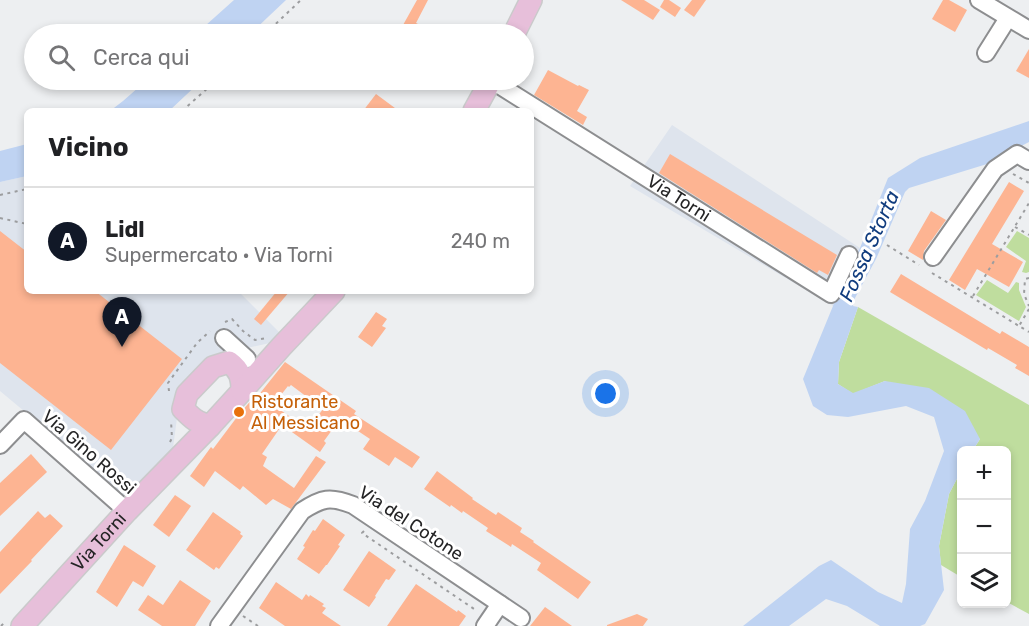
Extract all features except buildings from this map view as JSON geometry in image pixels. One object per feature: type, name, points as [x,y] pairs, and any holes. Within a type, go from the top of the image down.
[{"type":"main road","points":[[519,24],[531,0]]},
{"type":"main road","name":"Via Torni","points":[[476,108],[486,90]]},
{"type":"main road","name":"Via Torni","points":[[172,453],[210,426],[242,391],[279,342],[331,294]]},
{"type":"main road","name":"Via Torni","points":[[15,622],[127,512],[172,453],[183,435],[174,406],[213,367],[239,361],[279,342]]},
{"type":"main road","points":[[239,361],[242,391]]},
{"type":"main road","points":[[174,406],[198,423],[210,426]]},
{"type":"street","points":[[979,0],[1029,30]]},
{"type":"street","points":[[986,53],[1008,18]]},
{"type":"street","name":"Via Torni","points":[[507,90],[831,294],[849,255]]},
{"type":"street","points":[[933,257],[995,169],[1023,157]]},
{"type":"street","points":[[220,331],[239,361]]},
{"type":"street","name":"Via Gino Rossi","points":[[0,445],[24,420],[127,512]]},
{"type":"street","name":"Via del Cotone","points":[[222,625],[302,512],[316,502],[337,499],[353,505],[521,618]]},
{"type":"street","points":[[488,623],[500,604]]},
{"type":"path","points":[[276,24],[301,0]]},
{"type":"path","points":[[185,108],[206,90]]},
{"type":"path","points":[[0,195],[24,190]]},
{"type":"path","points":[[973,297],[1029,203]]},
{"type":"path","points":[[0,218],[24,223]]},
{"type":"path","points":[[1015,227],[1029,235]]},
{"type":"path","points":[[887,245],[1029,332]]},
{"type":"path","points":[[1019,326],[1029,308],[1024,294],[1025,279],[1029,278]]},
{"type":"path","points":[[172,453],[174,406],[168,383],[196,343],[206,334],[220,331],[232,319],[255,340],[279,342]]},
{"type":"path","points":[[368,525],[362,533],[488,623]]},
{"type":"path","points":[[238,612],[258,626]]},
{"type":"path","points":[[1,626],[15,622]]},
{"type":"shaded area","points":[[672,125],[860,248],[833,306],[630,186]]},
{"type":"shaded area","points":[[24,177],[24,294],[241,294],[282,335],[270,343],[218,354],[181,388],[173,448],[127,497],[0,391],[0,182]]},
{"type":"green space","points":[[1017,231],[1029,238],[1029,272],[1026,273],[1022,272],[1026,261],[1006,247]]},
{"type":"green space","points":[[987,280],[1008,293],[1016,282],[1019,283],[1019,290],[1026,307],[1019,321],[976,295]]},
{"type":"green space","points":[[858,307],[1029,405],[1029,614],[1011,604],[1011,446],[976,446],[980,439],[885,381],[853,394],[838,384],[839,362]]},
{"type":"green space","points":[[957,479],[957,575],[941,565],[939,546],[949,494]]},
{"type":"water","points":[[234,0],[286,0],[261,24],[207,24]]},
{"type":"water","points":[[136,90],[191,90],[172,108],[114,108]]},
{"type":"water","name":"Fossa Storta","points":[[1029,121],[1029,142],[987,164],[909,188],[905,192],[876,259],[855,298],[853,306],[858,307],[839,362],[838,384],[853,393],[885,381],[929,388],[965,411],[980,439],[976,446],[957,446],[957,479],[949,494],[939,546],[944,590],[925,624],[920,626],[880,626],[847,606],[826,599],[789,626],[743,626],[819,566],[831,560],[878,592],[902,603],[906,584],[910,529],[925,501],[944,451],[934,417],[906,406],[848,417],[827,415],[813,406],[803,379],[838,291],[860,248],[888,178],[920,158]]},
{"type":"water","points":[[24,145],[24,177],[0,182],[0,151]]},
{"type":"place","name":"Lidl","points":[[122,347]]},
{"type":"place","name":"Ristorante Al Messicano","points":[[239,412]]}]
